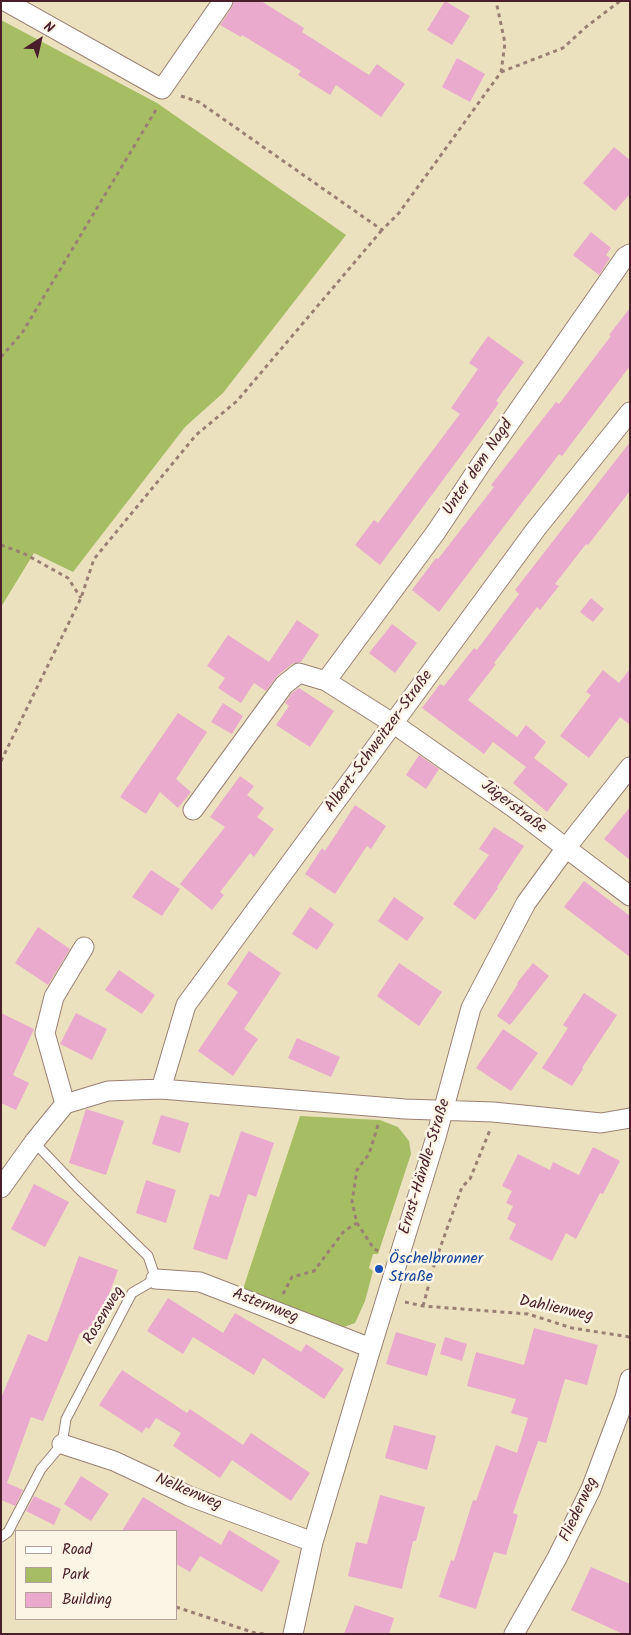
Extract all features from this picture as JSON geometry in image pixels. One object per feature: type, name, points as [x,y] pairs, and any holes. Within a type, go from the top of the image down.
[{"type":"street","points":[[5,1],[162,89],[223,1]]},
{"type":"street","name":"Unter dem Nagd","points":[[326,681],[436,532],[625,257],[630,254]]},
{"type":"street","name":"Albert-Schweitzer-Straße","points":[[161,1089],[186,1005],[536,529],[630,412]]},
{"type":"street","points":[[193,810],[284,685],[299,673],[326,681],[394,724]]},
{"type":"street","name":"Jägerstraße","points":[[394,724],[514,808],[630,896]]},
{"type":"street","name":"Ernst-Händle-Straße","points":[[293,1634],[313,1542],[444,1110],[471,1008],[526,903],[566,848],[630,767]]},
{"type":"street","points":[[65,1104],[45,1033],[54,997],[84,947]]},
{"type":"street","points":[[1,1188],[34,1142],[65,1104],[108,1092],[161,1089],[405,1109],[493,1112],[601,1123],[630,1118]]},
{"type":"street","name":"Asternweg","points":[[156,1279],[200,1282],[371,1348]]},
{"type":"street","name":"Fliederweg","points":[[514,1634],[557,1558],[591,1489],[625,1398],[630,1379]]},
{"type":"street","name":"Nelkenweg","points":[[62,1444],[114,1461],[189,1496],[313,1542]]},
{"type":"lane","points":[[34,1142],[148,1256],[156,1279]]},
{"type":"lane","name":"Rosenweg","points":[[62,1444],[66,1419],[132,1293],[156,1279]]},
{"type":"lane","points":[[1,1537],[8,1532],[41,1469],[62,1444]]},
{"type":"path","points":[[1,761],[80,598],[94,560],[196,435],[237,400],[382,230],[399,213],[501,72],[504,43],[496,1]]},
{"type":"path","points":[[501,72],[563,48],[586,26],[620,1]]},
{"type":"path","points":[[1,357],[22,333],[163,98],[162,89],[199,102],[382,230]]},
{"type":"path","points":[[1,545],[23,554],[68,578],[80,598]]},
{"type":"path","points":[[423,1306],[435,1262],[462,1187],[470,1179],[492,1124],[493,1112]]},
{"type":"path","points":[[380,1120],[369,1154],[357,1170],[352,1202],[357,1223],[374,1249],[384,1253]]},
{"type":"path","points":[[276,1310],[292,1277],[314,1271],[344,1231],[357,1223]]},
{"type":"path","name":"Dahlienweg","points":[[387,1298],[423,1306],[528,1314],[572,1328],[630,1337]]},
{"type":"path","points":[[178,1608],[255,1633],[264,1634]]},
{"type":"green space","points":[[1,20],[157,103],[346,235],[223,393],[185,427],[73,572],[34,553],[1,607]]},
{"type":"green space","points":[[300,1116],[380,1120],[398,1127],[409,1141],[411,1154],[378,1254],[373,1254],[369,1268],[373,1271],[365,1301],[355,1323],[344,1327],[243,1289]]},
{"type":"building","points":[[234,1],[261,1],[304,28],[302,32],[369,75],[377,64],[405,84],[381,117],[336,85],[330,95],[298,75],[301,71],[242,35],[241,37],[220,25]]},
{"type":"building","points":[[445,1],[470,16],[452,45],[427,30]]},
{"type":"building","points":[[457,58],[485,74],[470,102],[442,87]]},
{"type":"building","points":[[614,147],[630,160],[630,194],[615,211],[583,183]]},
{"type":"building","points":[[591,232],[611,248],[606,255],[610,258],[599,275],[573,255]]},
{"type":"building","points":[[630,308],[630,366],[562,456],[559,454],[439,612],[412,590],[494,487],[491,485],[556,402],[559,404]]},
{"type":"building","points":[[488,336],[524,362],[496,401],[499,403],[380,565],[355,545],[374,520],[378,523],[460,414],[451,408],[478,369],[469,363]]},
{"type":"building","points":[[630,442],[630,491],[555,584],[559,586],[540,610],[537,607],[468,700],[517,737],[526,725],[546,742],[534,758],[568,784],[547,812],[513,783],[526,767],[493,742],[484,754],[422,708],[440,684],[444,686],[474,648],[477,650],[519,594],[515,590]]},
{"type":"building","points":[[591,598],[604,609],[593,622],[580,612]]},
{"type":"building","points":[[297,620],[319,635],[301,662],[292,664],[277,676],[266,691],[254,683],[241,703],[218,688],[225,678],[207,666],[228,635],[269,662]]},
{"type":"building","points":[[392,624],[417,643],[395,673],[369,653]]},
{"type":"building","points":[[630,669],[630,725],[620,717],[589,758],[560,736],[591,695],[586,692],[603,670],[619,683]]},
{"type":"building","points":[[299,688],[334,711],[310,747],[276,725],[289,706],[285,703],[292,693]]},
{"type":"building","points":[[223,703],[243,716],[232,734],[211,722]]},
{"type":"building","points":[[178,713],[207,732],[176,779],[191,792],[178,808],[160,792],[146,814],[120,797]]},
{"type":"building","points":[[419,755],[439,769],[426,789],[406,775]]},
{"type":"building","points":[[240,776],[254,786],[247,795],[264,808],[257,817],[274,829],[254,857],[250,853],[220,892],[224,895],[212,910],[180,884],[225,827],[210,817]]},
{"type":"building","points":[[355,805],[386,826],[371,849],[367,846],[335,894],[305,874],[322,848],[325,851]]},
{"type":"building","points":[[630,807],[630,860],[604,839]]},
{"type":"building","points":[[494,827],[524,846],[498,888],[475,920],[453,904],[489,855],[479,849]]},
{"type":"building","points":[[151,870],[180,889],[162,916],[132,897]]},
{"type":"building","points":[[584,881],[630,916],[630,957],[564,907]]},
{"type":"building","points":[[394,897],[424,918],[407,941],[378,921]]},
{"type":"building","points":[[310,907],[334,924],[317,950],[292,934]]},
{"type":"building","points":[[38,927],[70,949],[48,985],[15,963]]},
{"type":"building","points":[[249,951],[281,973],[244,1029],[258,1039],[233,1076],[198,1051],[238,992],[227,984]]},
{"type":"building","points":[[399,963],[442,992],[419,1026],[377,996]]},
{"type":"building","points":[[533,963],[549,976],[510,1025],[497,1016],[517,983]]},
{"type":"building","points":[[119,970],[155,995],[142,1014],[105,990]]},
{"type":"building","points":[[584,993],[617,1015],[572,1086],[542,1068],[568,1028],[563,1025]]},
{"type":"building","points":[[1,1013],[34,1029],[13,1075],[29,1083],[16,1110],[1,1103]]},
{"type":"building","points":[[76,1013],[107,1029],[92,1060],[60,1044]]},
{"type":"building","points":[[503,1029],[538,1053],[511,1091],[476,1068]]},
{"type":"building","points":[[297,1038],[340,1057],[331,1077],[288,1058]]},
{"type":"building","points":[[86,1109],[124,1121],[106,1175],[69,1163]]},
{"type":"building","points":[[161,1115],[189,1123],[180,1153],[152,1144]]},
{"type":"building","points":[[241,1131],[274,1143],[256,1197],[248,1194],[227,1260],[193,1249],[210,1194],[219,1197]]},
{"type":"building","points":[[593,1147],[620,1161],[603,1194],[600,1193],[576,1239],[566,1233],[552,1261],[509,1239],[516,1224],[507,1219],[513,1206],[506,1203],[512,1191],[502,1186],[518,1154],[550,1170],[553,1162],[579,1175]]},
{"type":"building","points":[[146,1180],[176,1190],[166,1223],[136,1213]]},
{"type":"building","points":[[34,1184],[69,1202],[45,1247],[11,1229]]},
{"type":"building","points":[[79,1256],[118,1270],[93,1338],[80,1333],[43,1421],[31,1417],[7,1483],[23,1490],[15,1506],[1,1500],[1,1398],[28,1334],[47,1342]]},
{"type":"building","points":[[168,1298],[223,1333],[235,1313],[301,1352],[306,1344],[344,1369],[324,1399],[263,1358],[254,1375],[193,1337],[183,1354],[147,1331]]},
{"type":"building","points":[[534,1328],[598,1345],[587,1385],[565,1379],[546,1443],[538,1441],[513,1513],[518,1515],[506,1555],[494,1552],[476,1609],[439,1597],[451,1560],[454,1561],[473,1500],[476,1501],[496,1445],[517,1453],[528,1418],[511,1413],[516,1399],[467,1386],[476,1352],[524,1365]]},
{"type":"building","points":[[396,1332],[436,1344],[427,1376],[386,1364]]},
{"type":"building","points":[[445,1337],[467,1344],[462,1361],[440,1354]]},
{"type":"building","points":[[122,1370],[187,1413],[190,1409],[243,1445],[251,1433],[310,1473],[291,1501],[232,1460],[220,1478],[173,1446],[181,1433],[156,1418],[149,1429],[146,1427],[142,1433],[99,1405]]},
{"type":"building","points":[[394,1425],[436,1436],[427,1470],[385,1458]]},
{"type":"building","points":[[81,1476],[109,1494],[91,1521],[64,1504]]},
{"type":"building","points":[[380,1495],[425,1507],[416,1541],[413,1541],[402,1589],[348,1576],[356,1542],[367,1544]]},
{"type":"building","points":[[34,1496],[61,1509],[54,1525],[26,1511]]},
{"type":"building","points":[[143,1497],[221,1545],[229,1530],[280,1561],[262,1592],[200,1556],[190,1572],[178,1565],[178,1530],[123,1530]]},
{"type":"building","points":[[591,1567],[630,1584],[630,1634],[623,1634],[571,1610]]},
{"type":"building","points":[[355,1605],[394,1618],[389,1634],[344,1634]]},
{"type":"place","name":"Öschelbronner Straße","points":[[379,1269]]}]
